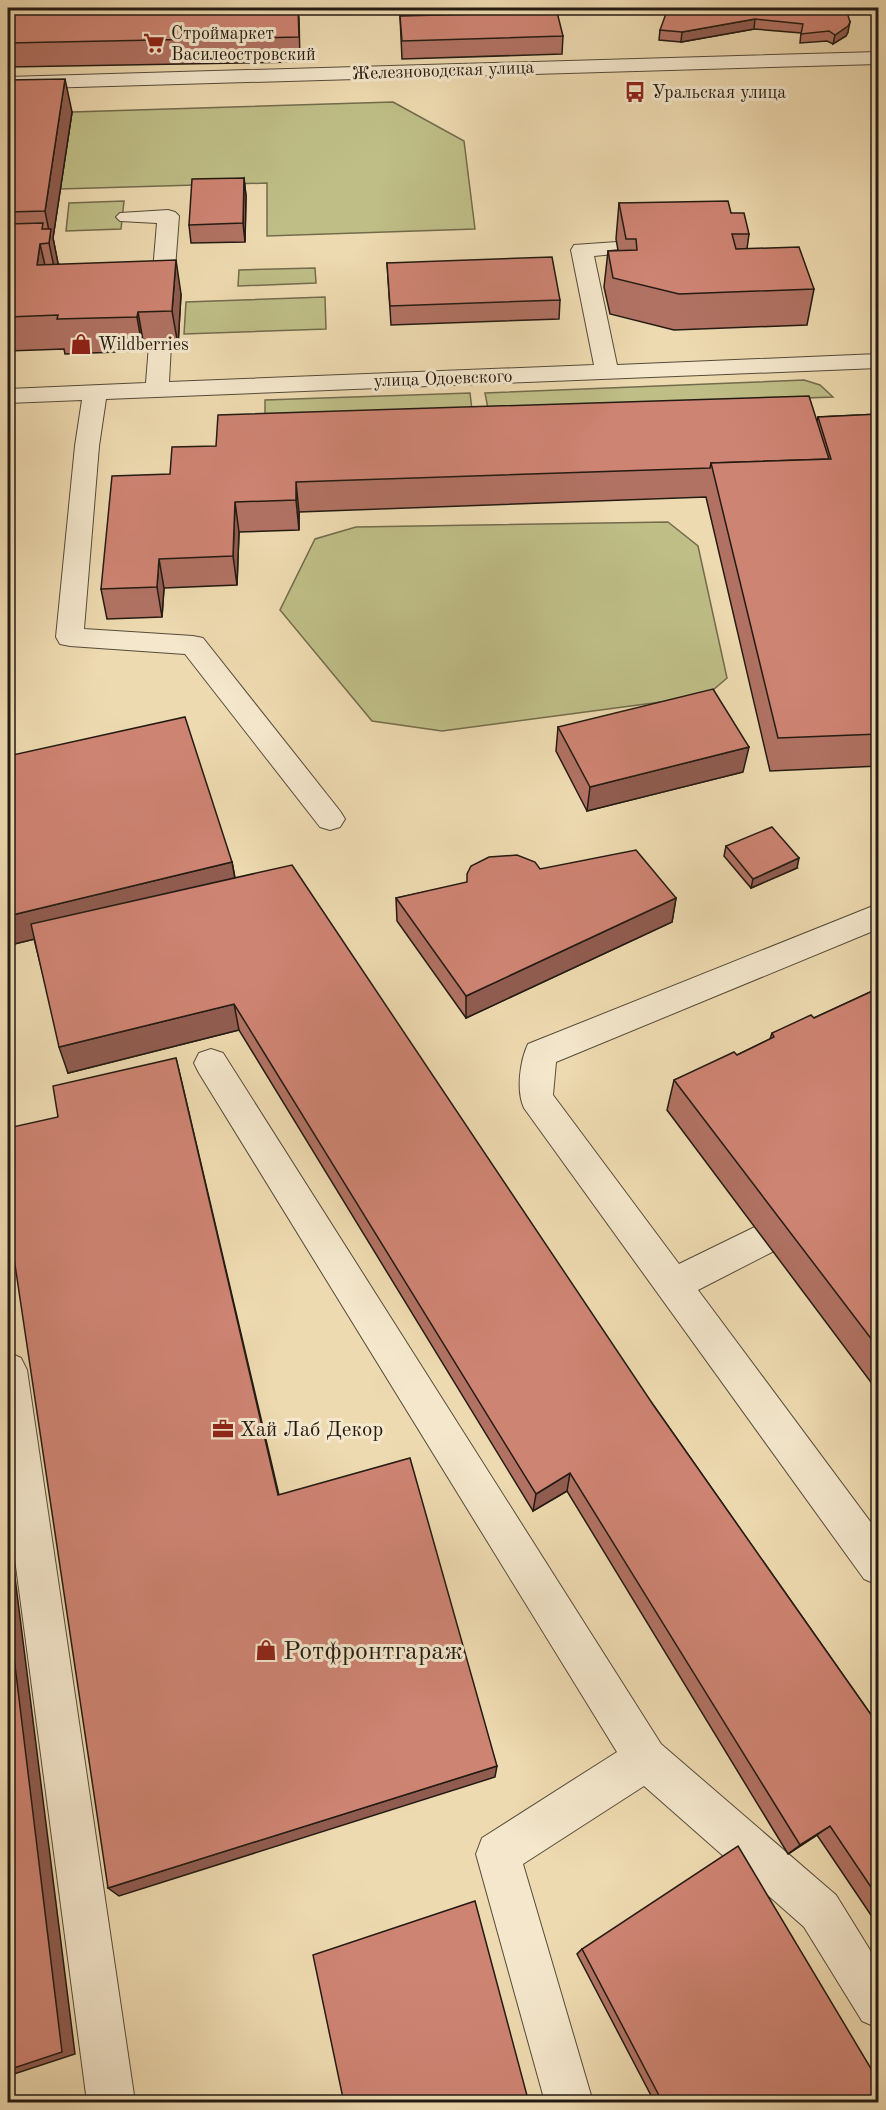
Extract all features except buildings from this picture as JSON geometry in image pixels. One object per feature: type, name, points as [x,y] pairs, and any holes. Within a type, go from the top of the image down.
[{"type":"street","points":[[357,53],[358,81]]},
{"type":"street","name":"Железноводская улица","points":[[8,99],[381,80],[751,69],[879,58]]},
{"type":"street","name":"Железноводская улица","points":[[751,69],[879,74]]},
{"type":"street","name":"Железноводская улица","points":[[8,83],[358,81]]},
{"type":"street","points":[[127,217],[168,216],[175,238],[162,295]]},
{"type":"street","points":[[608,372],[582,250],[617,248]]},
{"type":"street","points":[[798,339],[806,364]]},
{"type":"street","points":[[157,390],[160,345]]},
{"type":"street","name":"улица Одоевского","points":[[8,396],[878,362]]},
{"type":"street","points":[[95,392],[87,446],[70,637],[193,645],[330,819]]},
{"type":"street","points":[[879,916],[540,1054],[536,1098],[879,1565]]},
{"type":"street","points":[[211,1063],[646,1759],[820,1911],[879,2005]]},
{"type":"street","points":[[673,1285],[764,1239]]},
{"type":"street","points":[[8,1370],[111,2103]]},
{"type":"street","points":[[569,2103],[498,1854],[646,1759]]},
{"type":"shaded area","points":[[393,102],[464,141],[475,229],[267,236],[267,183],[60,189],[72,112]]},
{"type":"shaded area","points":[[124,201],[121,229],[66,231],[69,203]]},
{"type":"shaded area","points":[[315,268],[316,283],[238,286],[239,270]]},
{"type":"shaded area","points":[[325,297],[326,329],[184,334],[186,302]]},
{"type":"shaded area","points":[[804,380],[820,385],[833,397],[488,409],[485,393]]},
{"type":"shaded area","points":[[470,393],[472,410],[265,417],[265,400]]},
{"type":"shaded area","points":[[668,522],[698,546],[727,678],[706,696],[442,731],[372,721],[280,610],[315,539],[356,527]]},
{"type":"place","name":"Строймаркет Василеостровский","points":[[154,43]]},
{"type":"place","name":"Уральская улица","points":[[635,92]]},
{"type":"place","name":"Wildberries","points":[[81,344]]},
{"type":"place","name":"Хай Лаб Декор","points":[[223,1429]]},
{"type":"place","name":"Ротфронтгараж","points":[[266,1650]]}]
